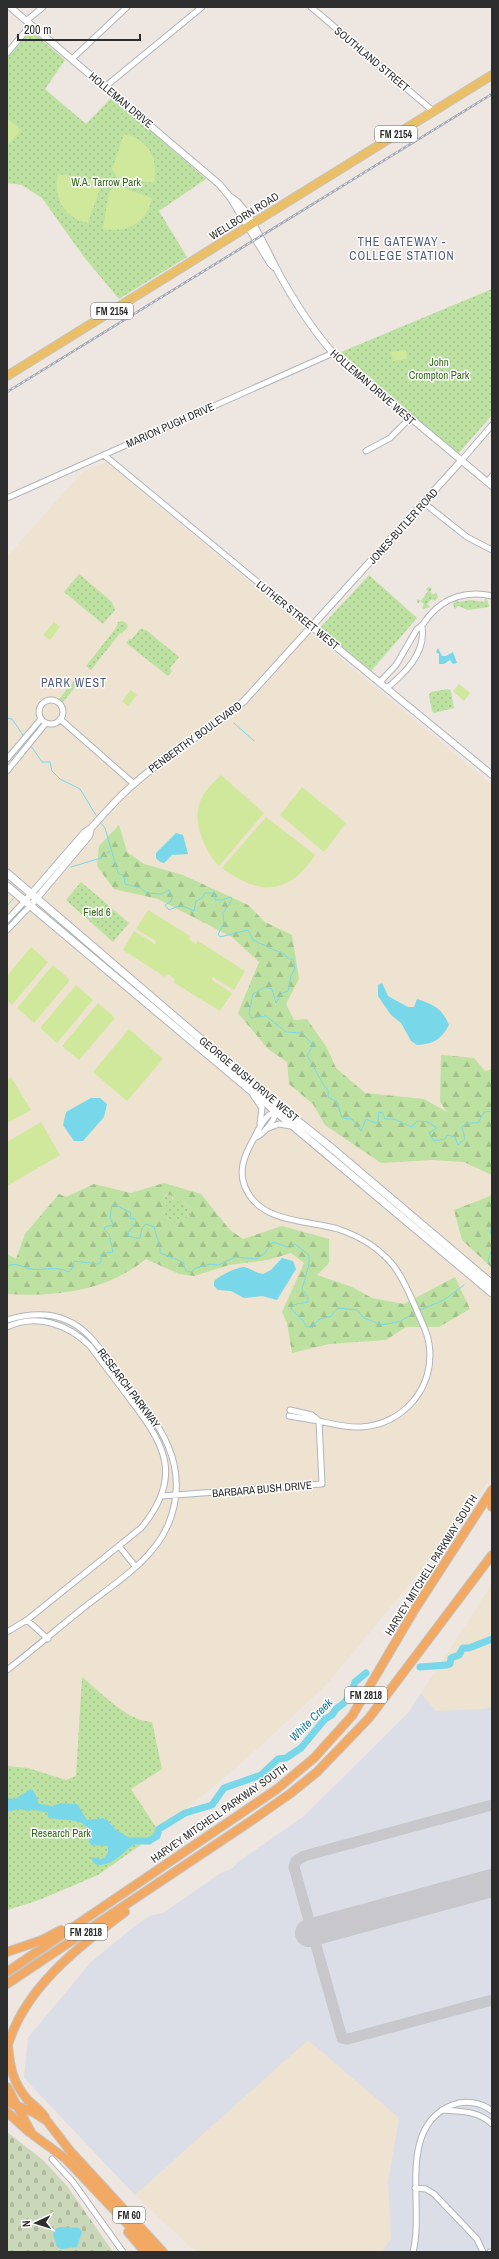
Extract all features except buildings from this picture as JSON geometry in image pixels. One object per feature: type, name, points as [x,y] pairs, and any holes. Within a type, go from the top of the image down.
[{"type":"highway","name":"HARVEY MITCHELL PARKWAY SOUTH","points":[[7,1972],[277,1789],[314,1758],[338,1732],[367,1692],[414,1608],[492,1490]]},
{"type":"highway","name":"FM 2818","points":[[7,1984],[165,1880],[292,1793],[341,1749],[369,1718],[492,1555]]},
{"type":"highway","points":[[52,2126],[18,2087],[10,2066],[7,2047],[11,2032],[21,2013],[51,1975],[165,1880]]},
{"type":"highway","points":[[7,1952],[42,1940],[120,1895]]},
{"type":"highway","name":"FM 60","points":[[7,2087],[32,2134],[66,2159],[154,2252]]},
{"type":"highway","name":"FM 60","points":[[7,2102],[42,2117],[52,2126],[71,2152],[163,2252]]},
{"type":"highway","points":[[7,2112],[32,2134]]},
{"type":"highway","points":[[82,2176],[85,2183],[145,2252]]},
{"type":"main road","name":"WELLBORN ROAD","points":[[8,373],[250,226],[492,75]]},
{"type":"main road","name":"GEORGE BUSH DRIVE WEST","points":[[7,873],[278,1110],[292,1126],[492,1293]]},
{"type":"main road","name":"GEORGE BUSH DRIVE WEST","points":[[7,886],[250,1091],[328,1145],[492,1284]]},
{"type":"street","name":"HOLLEMAN DRIVE","points":[[10,7],[106,86],[210,175],[230,197],[236,199],[250,226]]},
{"type":"street","points":[[7,53],[43,7]]},
{"type":"street","points":[[72,59],[127,7]]},
{"type":"street","points":[[106,86],[202,7]]},
{"type":"street","name":"SOUTHLAND STREET","points":[[311,7],[433,111]]},
{"type":"street","name":"HOLLEMAN DRIVE WEST","points":[[250,226],[320,338],[333,353],[489,484]]},
{"type":"street","name":"MARION PUGH DRIVE","points":[[7,498],[333,353]]},
{"type":"street","points":[[366,451],[390,438],[410,418]]},
{"type":"street","name":"JONES-BUTLER ROAD","points":[[312,626],[424,503],[492,425]]},
{"type":"street","name":"LUTHER STREET WEST","points":[[104,454],[492,775]]},
{"type":"street","points":[[489,484],[492,476]]},
{"type":"street","points":[[424,503],[461,533],[492,550]]},
{"type":"street","points":[[386,688],[410,667],[416,657],[422,627],[429,616],[448,599],[476,594],[492,596]]},
{"type":"street","name":"PENBERTHY BOULEVARD","points":[[7,920],[34,897],[85,832],[94,826],[134,784],[164,760],[222,720],[244,701],[312,626]]},
{"type":"street","points":[[380,682],[396,665],[417,629],[422,627]]},
{"type":"street","points":[[50,700],[61,706],[63,713],[60,719],[54,723],[46,723],[41,719],[39,714],[41,705],[50,700]]},
{"type":"street","points":[[7,759],[41,719]]},
{"type":"street","points":[[60,719],[134,784]]},
{"type":"street","points":[[7,771],[46,723]]},
{"type":"street","name":"PENBERTHY BOULEVARD","points":[[7,930],[28,903]]},
{"type":"street","points":[[250,1091],[262,1108],[261,1129]]},
{"type":"street","points":[[278,1110],[270,1115],[254,1138],[245,1155],[242,1171],[245,1188],[254,1202],[271,1214],[336,1229],[364,1240],[393,1265],[411,1296],[427,1335],[430,1352],[427,1376],[417,1396],[404,1411],[385,1422],[364,1427],[346,1427],[319,1421],[312,1415],[290,1413]]},
{"type":"street","points":[[261,1129],[279,1124],[292,1126]]},
{"type":"street","name":"RESEARCH PARKWAY","points":[[7,1320],[37,1314],[67,1320],[88,1334],[159,1440],[166,1470],[162,1496],[152,1515],[145,1523],[119,1546],[27,1620],[7,1632]]},
{"type":"street","name":"RESEARCH PARKWAY","points":[[7,1327],[35,1320],[58,1325],[80,1337],[106,1363],[155,1419],[172,1452],[176,1469],[176,1496],[173,1512],[164,1532],[152,1550],[136,1566],[48,1639],[7,1670]]},
{"type":"street","name":"BARBARA BUSH DRIVE","points":[[162,1496],[322,1484],[319,1421]]},
{"type":"street","points":[[119,1546],[136,1566]]},
{"type":"street","points":[[27,1620],[48,1639]]},
{"type":"street","points":[[412,2252],[417,2229],[415,2188],[422,2133],[430,2119],[440,2111],[457,2103],[467,2102],[481,2105],[492,2111]]},
{"type":"street","points":[[440,2111],[473,2113],[483,2117],[492,2124]]},
{"type":"street","points":[[52,2159],[73,2182],[123,2252]]},
{"type":"street","points":[[415,2188],[426,2189],[434,2194],[477,2239],[483,2252]]},
{"type":"shaded area","points":[[106,462],[492,785],[492,1477],[452,1532],[328,1683],[245,1760],[159,1832],[133,1851],[39,1900],[7,1910],[7,557],[81,473]]},
{"type":"shaded area","points":[[492,1584],[492,2252],[196,2252],[135,2195],[24,2078],[28,2038],[91,1962],[135,1926],[150,1916],[163,1913],[221,1873],[233,1868],[238,1862],[303,1817],[409,1712]]},
{"type":"shaded area","points":[[421,1693],[436,1711],[482,1709],[492,1707],[492,2252],[382,2252],[391,2239],[388,2182],[399,2118],[308,2040],[135,2195],[24,2078],[28,2038],[91,1962],[135,1926],[150,1916],[163,1913],[221,1873],[233,1868],[238,1862],[303,1817],[409,1712]]},
{"type":"green space","name":"W.A. Tarrow Park","points":[[28,28],[65,60],[45,89],[86,124],[112,97],[206,179],[159,211],[187,257],[119,299],[84,257],[42,198],[22,185],[7,183],[7,52]]},
{"type":"green space","points":[[7,118],[21,130],[7,146]]},
{"type":"green space","points":[[124,134],[140,140],[150,151],[155,166],[154,183],[117,177],[112,169]]},
{"type":"green space","points":[[58,174],[95,180],[100,188],[88,223],[72,217],[62,206],[57,191]]},
{"type":"green space","points":[[117,186],[152,198],[146,214],[135,224],[128,228],[112,230],[103,229],[109,191]]},
{"type":"green space","name":"John Crompton Park","points":[[492,289],[492,415],[458,454],[341,352]]},
{"type":"green space","points":[[406,350],[407,359],[393,361],[391,352]]},
{"type":"green space","points":[[79,574],[112,602],[115,610],[103,624],[64,592]]},
{"type":"green space","points":[[369,575],[417,618],[371,671],[320,628]]},
{"type":"green space","points":[[429,587],[432,588],[430,592],[434,595],[436,592],[438,597],[435,601],[432,599],[427,604],[430,607],[424,609],[422,608],[424,604],[420,601],[418,604],[417,599],[421,601],[428,591],[426,589]]},
{"type":"green space","points":[[457,599],[458,602],[471,600],[484,602],[485,599],[487,599],[489,607],[468,610],[458,606],[455,609],[453,604]]},
{"type":"green space","points":[[122,621],[126,623],[128,627],[121,634],[120,633],[91,670],[86,666],[116,628],[118,622]]},
{"type":"green space","points":[[54,622],[60,627],[50,640],[43,635]]},
{"type":"green space","points":[[140,629],[146,630],[179,657],[170,668],[172,671],[168,676],[126,643],[129,639],[132,639]]},
{"type":"green space","points":[[78,676],[81,680],[62,703],[59,699]]},
{"type":"green space","points":[[459,684],[470,693],[464,701],[453,691]]},
{"type":"green space","points":[[448,689],[451,691],[454,708],[434,713],[432,711],[429,695],[431,692]]},
{"type":"green space","points":[[131,690],[137,695],[128,706],[122,701]]},
{"type":"green space","points":[[221,775],[264,813],[219,866],[209,853],[201,836],[198,810],[201,798]]},
{"type":"green space","points":[[302,787],[346,823],[324,852],[280,815]]},
{"type":"green space","points":[[266,817],[315,855],[295,878],[284,884],[272,887],[260,887],[235,877],[222,868]]},
{"type":"green space","points":[[119,825],[127,852],[144,864],[183,875],[248,905],[265,922],[292,935],[299,979],[286,1004],[294,1020],[307,1019],[327,1048],[336,1068],[365,1093],[424,1099],[447,1112],[440,1102],[441,1055],[474,1058],[485,1071],[492,1069],[492,1175],[464,1162],[432,1160],[381,1163],[325,1125],[313,1104],[289,1084],[287,1062],[268,1049],[238,1013],[259,962],[232,937],[158,899],[114,889],[97,866],[99,846]]},
{"type":"green space","name":"Field 6","points":[[81,882],[129,923],[113,942],[66,900]]},
{"type":"green space","points":[[148,910],[190,936],[189,939],[196,944],[198,941],[245,971],[234,990],[213,977],[212,980],[232,993],[220,1011],[173,982],[175,979],[167,974],[165,977],[123,950],[134,931],[155,944],[156,941],[136,929]]},
{"type":"green space","points":[[31,947],[48,962],[12,1005],[7,1000],[7,976]]},
{"type":"green space","points":[[53,965],[70,980],[34,1023],[17,1008]]},
{"type":"green space","points":[[76,985],[93,1000],[57,1043],[40,1028]]},
{"type":"green space","points":[[98,1003],[115,1018],[79,1060],[62,1046]]},
{"type":"green space","points":[[129,1029],[163,1059],[127,1101],[93,1072]]},
{"type":"green space","points":[[11,1077],[31,1110],[7,1123],[7,1080]]},
{"type":"green space","points":[[41,1122],[60,1155],[7,1186],[7,1142]]},
{"type":"green space","points":[[164,1183],[201,1194],[230,1230],[243,1239],[282,1226],[329,1239],[329,1263],[317,1275],[352,1287],[372,1298],[404,1304],[455,1277],[470,1309],[439,1327],[406,1327],[386,1340],[329,1344],[292,1353],[287,1323],[282,1312],[304,1263],[291,1253],[268,1260],[229,1265],[194,1276],[179,1274],[146,1259],[131,1270],[115,1278],[80,1290],[44,1294],[7,1294],[7,1254],[16,1259],[25,1234],[59,1194],[66,1197],[94,1184],[131,1193]],"holes":[[[166,1194],[173,1196],[173,1201],[184,1202],[191,1209],[190,1218],[182,1218],[176,1223],[161,1215],[161,1213],[167,1210],[167,1207],[162,1199]]]},
{"type":"green space","points":[[492,1190],[492,1268],[462,1240],[454,1210],[490,1196]]},
{"type":"green space","points":[[168,1194],[173,1195],[172,1199],[184,1202],[191,1209],[190,1218],[183,1218],[176,1223],[161,1215],[160,1213],[164,1212],[166,1204],[163,1202],[162,1197]]},
{"type":"green space","name":"Research Park","points":[[82,1677],[123,1711],[142,1720],[152,1722],[162,1769],[131,1789],[159,1832],[98,1875],[39,1900],[7,1910],[7,1766],[28,1768],[66,1780],[76,1776]]},
{"type":"green space","points":[[7,2132],[43,2160],[67,2186],[113,2252],[7,2252]]},
{"type":"water","points":[[438,648],[442,656],[446,656],[453,652],[457,663],[453,664],[450,660],[444,664],[439,664],[439,654],[436,652]]},
{"type":"water","points":[[176,833],[183,835],[188,854],[172,855],[164,863],[160,862],[156,858],[156,853]]},
{"type":"water","points":[[382,983],[388,996],[408,1007],[414,1007],[417,999],[437,1008],[449,1025],[440,1038],[428,1044],[417,1045],[411,1041],[401,1023],[391,1015],[378,996],[378,985]]},
{"type":"water","points":[[91,1098],[100,1098],[107,1104],[104,1117],[83,1141],[74,1141],[63,1125],[66,1112]]},
{"type":"water","points":[[282,1258],[293,1261],[296,1269],[277,1300],[262,1296],[244,1298],[231,1291],[218,1290],[214,1286],[214,1281],[216,1279],[237,1268],[244,1267],[263,1274],[271,1270]]},
{"type":"water","points":[[29,1790],[33,1790],[36,1796],[38,1801],[37,1808],[29,1811],[19,1809],[7,1812],[7,1798],[15,1799]]},
{"type":"water","points":[[60,1803],[77,1804],[87,1820],[103,1818],[107,1820],[116,1830],[135,1841],[134,1844],[111,1862],[100,1865],[95,1864],[91,1858],[105,1858],[108,1852],[108,1846],[91,1845],[86,1828],[82,1823],[48,1817],[47,1810]]},
{"type":"water","points":[[60,2227],[79,2228],[82,2232],[77,2247],[61,2249],[57,2247],[53,2234],[55,2229]]},
{"type":"waterway","points":[[7,718],[12,719],[23,735]]},
{"type":"waterway","points":[[234,723],[254,741]]},
{"type":"waterway","points":[[31,746],[42,762],[50,762],[52,771],[60,779],[80,789],[97,817]]},
{"type":"waterway","points":[[100,822],[105,828],[118,873],[124,876],[125,884],[141,888],[147,893],[161,894],[169,890],[172,898],[170,902],[165,905],[169,910],[181,905],[194,911],[196,901],[202,898],[205,893],[214,893],[215,900],[222,900],[231,897],[232,900],[223,913],[224,924],[218,934],[220,937],[248,930],[253,940],[285,955],[288,959],[293,959],[295,969],[291,976],[288,991],[282,993],[276,1003],[272,989],[265,987],[253,994],[249,1013],[251,1018],[266,1016],[286,1032],[302,1033],[313,1045],[307,1056],[322,1083],[328,1090],[328,1097],[337,1102],[342,1118],[352,1119],[361,1131],[366,1119],[375,1123],[378,1122],[379,1112],[383,1113],[385,1119],[394,1119],[412,1127],[417,1121],[428,1122],[437,1128],[429,1133],[434,1141],[445,1139],[447,1135],[455,1137],[458,1145],[465,1139],[462,1127],[467,1123],[478,1123],[484,1112],[492,1111]]},
{"type":"waterway","points":[[71,867],[101,858],[110,851]]},
{"type":"waterway","points":[[7,906],[13,899]]},
{"type":"waterway","points":[[7,1266],[13,1264],[31,1269],[59,1269],[68,1272],[72,1269],[74,1261],[98,1264],[101,1262],[101,1254],[113,1252],[109,1234],[104,1229],[105,1227],[113,1225],[110,1217],[112,1205],[116,1205],[131,1213],[130,1218],[135,1219],[136,1222],[128,1233],[129,1236],[140,1238],[142,1228],[146,1224],[154,1227],[159,1243],[160,1253],[183,1262],[186,1271],[191,1272],[196,1268],[211,1264],[219,1265],[235,1257],[256,1259],[264,1254],[273,1242],[290,1248],[295,1244],[309,1255],[309,1265],[302,1289],[308,1297],[308,1302],[296,1304],[291,1308],[306,1326],[312,1328],[320,1320],[330,1317],[338,1308],[357,1310],[364,1318],[382,1325],[401,1321],[415,1312]]},
{"type":"waterway","points":[[492,1229],[490,1231],[492,1236]]},
{"type":"waterway","points":[[488,1261],[492,1249]]},
{"type":"waterway","points":[[420,1310],[444,1300],[464,1285]]},
{"type":"waterway","name":"White Creek","points":[[420,1667],[450,1664],[451,1658],[459,1655],[463,1648],[469,1648],[492,1639]]},
{"type":"waterway","name":"White Creek","points":[[127,1841],[149,1841],[157,1836],[159,1829],[185,1813],[212,1805],[224,1788],[261,1775],[278,1759],[286,1758],[301,1748],[325,1719],[332,1715],[336,1709],[344,1703],[351,1694],[355,1682],[366,1673]]},
{"type":"waterway","name":"White Creek","points":[[29,1805],[56,1811]]},
{"type":"taxiway","points":[[492,1805],[304,1856],[296,1861],[294,1867],[342,2038],[348,2039],[492,2000]]},
{"type":"runway","points":[[309,1933],[492,1883]]},
{"type":"railway","points":[[7,392],[492,94]]},
{"type":"district","name":"THE GATEWAY - COLLEGE STATION","points":[[402,249]]},
{"type":"district","name":"PARK WEST","points":[[74,683]]}]
